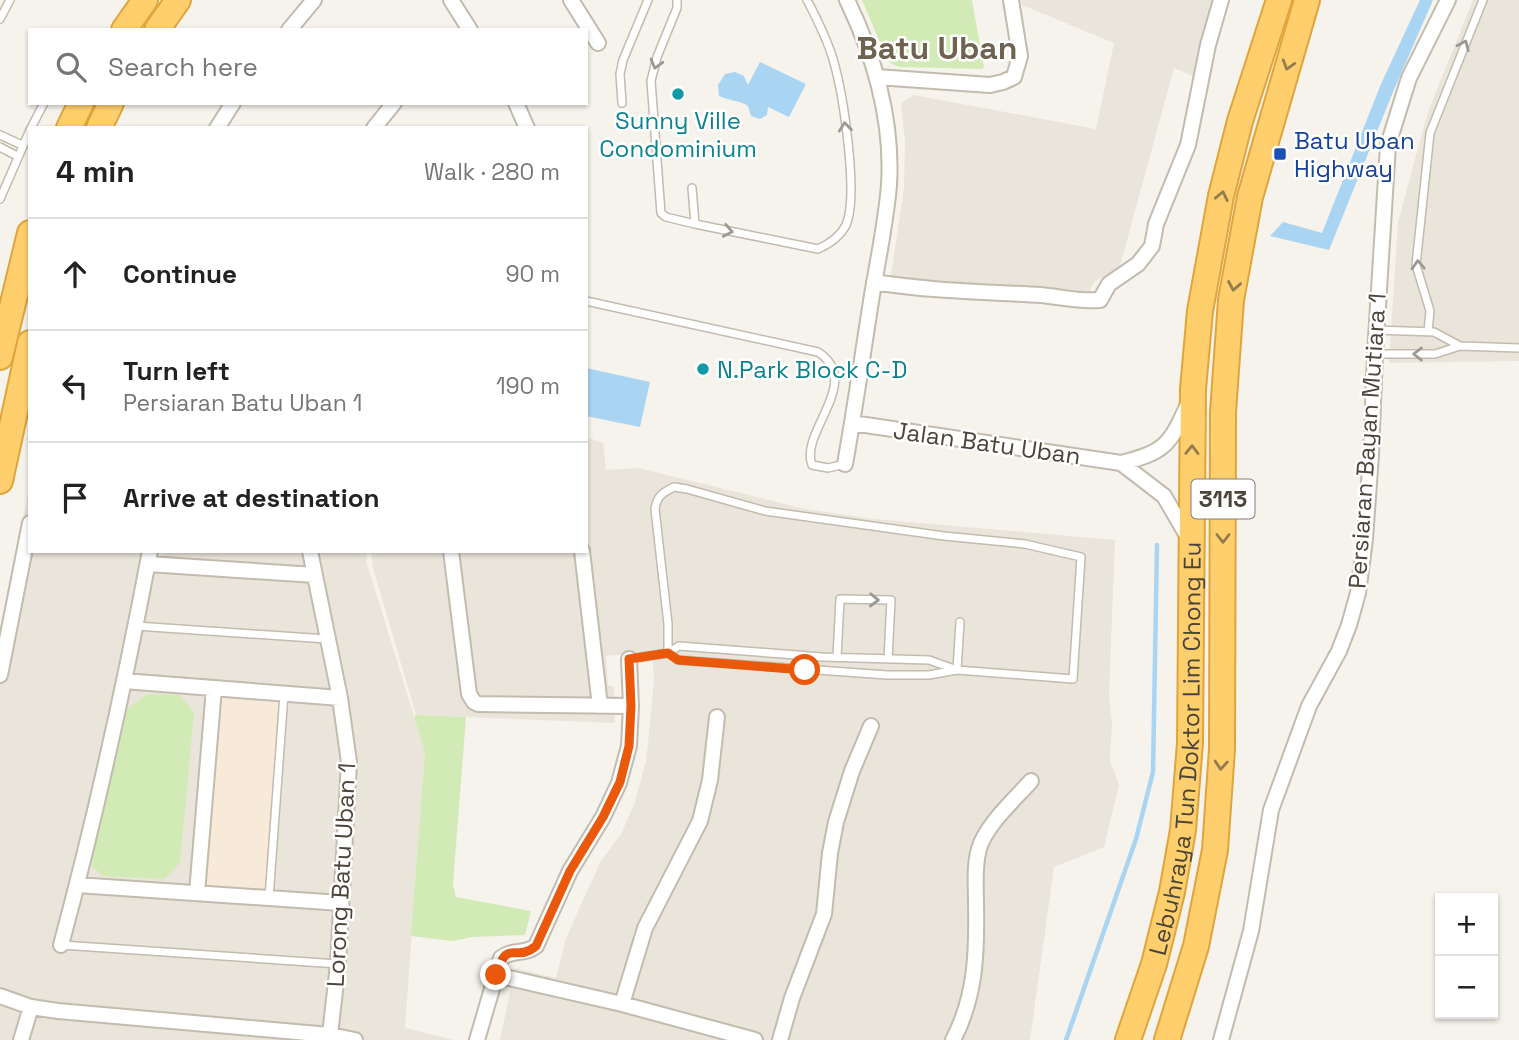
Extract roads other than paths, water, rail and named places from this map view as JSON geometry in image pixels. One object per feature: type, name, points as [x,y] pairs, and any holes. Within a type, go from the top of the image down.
[{"type":"highway","points":[[125,28],[145,0]]},
{"type":"highway","points":[[158,28],[178,0]]},
{"type":"highway","name":"Lebuhraya Tun Doktor Lim Chong Eu","points":[[1128,1040],[1154,964],[1172,892],[1183,830],[1190,743],[1193,389],[1200,311],[1221,196],[1240,121],[1279,0]]},
{"type":"highway","name":"Lebuhraya Tun Doktor Lim Chong Eu","points":[[1167,1040],[1196,946],[1216,850],[1222,749],[1223,412],[1231,300],[1250,197],[1307,0]]},
{"type":"highway","points":[[70,126],[80,105]]},
{"type":"highway","points":[[100,126],[110,105]]},
{"type":"highway","points":[[0,357],[28,241]]},
{"type":"highway","points":[[0,481],[28,352]]},
{"type":"street","points":[[291,28],[314,0]]},
{"type":"street","points":[[451,0],[469,28]]},
{"type":"street","points":[[570,0],[598,43]]},
{"type":"street","points":[[845,464],[885,219],[889,176],[886,114],[877,77],[847,0]]},
{"type":"street","points":[[877,77],[990,85],[1014,77],[1020,56],[1012,0]]},
{"type":"street","points":[[874,282],[920,289],[1100,300],[1109,284],[1138,264],[1152,246],[1156,224],[1188,145],[1221,0]]},
{"type":"street","name":"Persiaran Bayan Mutiara 1","points":[[1222,1040],[1251,931],[1271,810],[1308,706],[1339,651],[1358,593],[1371,455],[1388,145],[1409,78],[1448,0]]},
{"type":"street","points":[[218,126],[232,105]]},
{"type":"street","points":[[375,126],[392,105]]},
{"type":"street","points":[[517,105],[526,126]]},
{"type":"street","name":"Jalan Batu Uban","points":[[852,424],[1121,463],[1152,455],[1165,446],[1178,427],[1193,389]]},
{"type":"street","name":"Jalan Batu Uban","points":[[1121,463],[1164,496],[1191,542]]},
{"type":"street","points":[[0,675],[28,533]]},
{"type":"street","name":"Lorong Batu Uban 1","points":[[310,553],[340,698],[350,781],[338,964],[330,1035]]},
{"type":"street","points":[[451,553],[470,695],[474,702],[631,706]]},
{"type":"street","points":[[582,553],[600,706]]},
{"type":"street","points":[[61,944],[124,681],[149,557],[314,575]]},
{"type":"street","points":[[477,1040],[501,958],[507,954],[530,951],[536,946],[570,871],[614,797],[629,746],[629,659]]},
{"type":"street","points":[[124,681],[340,698]]},
{"type":"street","points":[[197,893],[214,688]]},
{"type":"street","points":[[622,1004],[645,928],[692,838],[702,812],[710,780],[717,717]]},
{"type":"street","points":[[780,1040],[824,914],[836,822],[852,771],[871,726]]},
{"type":"street","points":[[953,1040],[963,1022],[973,987],[977,953],[976,868],[979,849],[985,835],[1031,781]]},
{"type":"street","points":[[77,885],[341,903]]},
{"type":"street","points":[[496,975],[622,1004],[755,1040]]},
{"type":"street","points":[[0,996],[31,1007],[330,1035],[355,1040]]},
{"type":"street","points":[[21,1040],[31,1007]]},
{"type":"lane","points":[[0,19],[10,0]]},
{"type":"lane","points":[[622,103],[620,75],[623,60],[648,0]]},
{"type":"lane","points":[[677,0],[677,8],[657,57],[651,81],[661,213],[666,217],[695,224],[818,249],[830,244],[847,223],[851,179],[843,102],[833,58],[807,0]]},
{"type":"lane","points":[[1428,331],[1430,311],[1416,265],[1430,133],[1483,0]]},
{"type":"lane","points":[[32,126],[43,105]]},
{"type":"lane","points":[[0,199],[28,133]]},
{"type":"lane","points":[[0,135],[22,145]]},
{"type":"lane","points":[[0,146],[17,156]]},
{"type":"lane","points":[[692,188],[695,224]]},
{"type":"lane","points":[[588,301],[818,352],[829,360],[834,371],[833,388],[808,456],[813,465],[822,468],[845,464]]},
{"type":"lane","points":[[1376,330],[1434,331],[1460,346]]},
{"type":"lane","points":[[1375,354],[1435,354],[1460,346],[1519,348]]},
{"type":"lane","points":[[674,488],[687,489],[765,511],[944,536],[1025,544],[1081,557],[1073,679],[957,670],[929,675],[887,675],[678,660],[668,653],[668,624],[655,509],[657,499],[663,492],[674,488]]},
{"type":"lane","points":[[837,657],[840,599],[891,600],[888,659]]},
{"type":"lane","points":[[957,670],[960,622]]},
{"type":"lane","points":[[136,626],[327,639]]},
{"type":"lane","points":[[629,659],[668,653],[678,646],[837,657],[929,660],[957,670]]},
{"type":"lane","points":[[270,898],[284,694]]},
{"type":"lane","points":[[61,944],[338,964]]},
{"type":"water","points":[[1420,0],[1433,0],[1329,250],[1270,236],[1283,222],[1322,233],[1381,84]]},
{"type":"water","points":[[760,62],[806,84],[789,117],[768,107],[767,115],[760,119],[751,116],[745,104],[719,96],[718,85],[725,74],[735,72],[744,76],[748,85]]},
{"type":"water","points":[[588,368],[650,382],[640,427],[588,416]]},
{"type":"waterway","points":[[1066,1040],[1136,839],[1153,772],[1157,545]]},
{"type":"place","name":"Sunny Ville Condominium","points":[[678,94]]},
{"type":"place","name":"Batu Uban Highway","points":[[1280,154]]},
{"type":"place","name":"N.Park Block C-D","points":[[703,369]]},
{"type":"district","name":"Batu Uban","points":[[937,48]]}]
